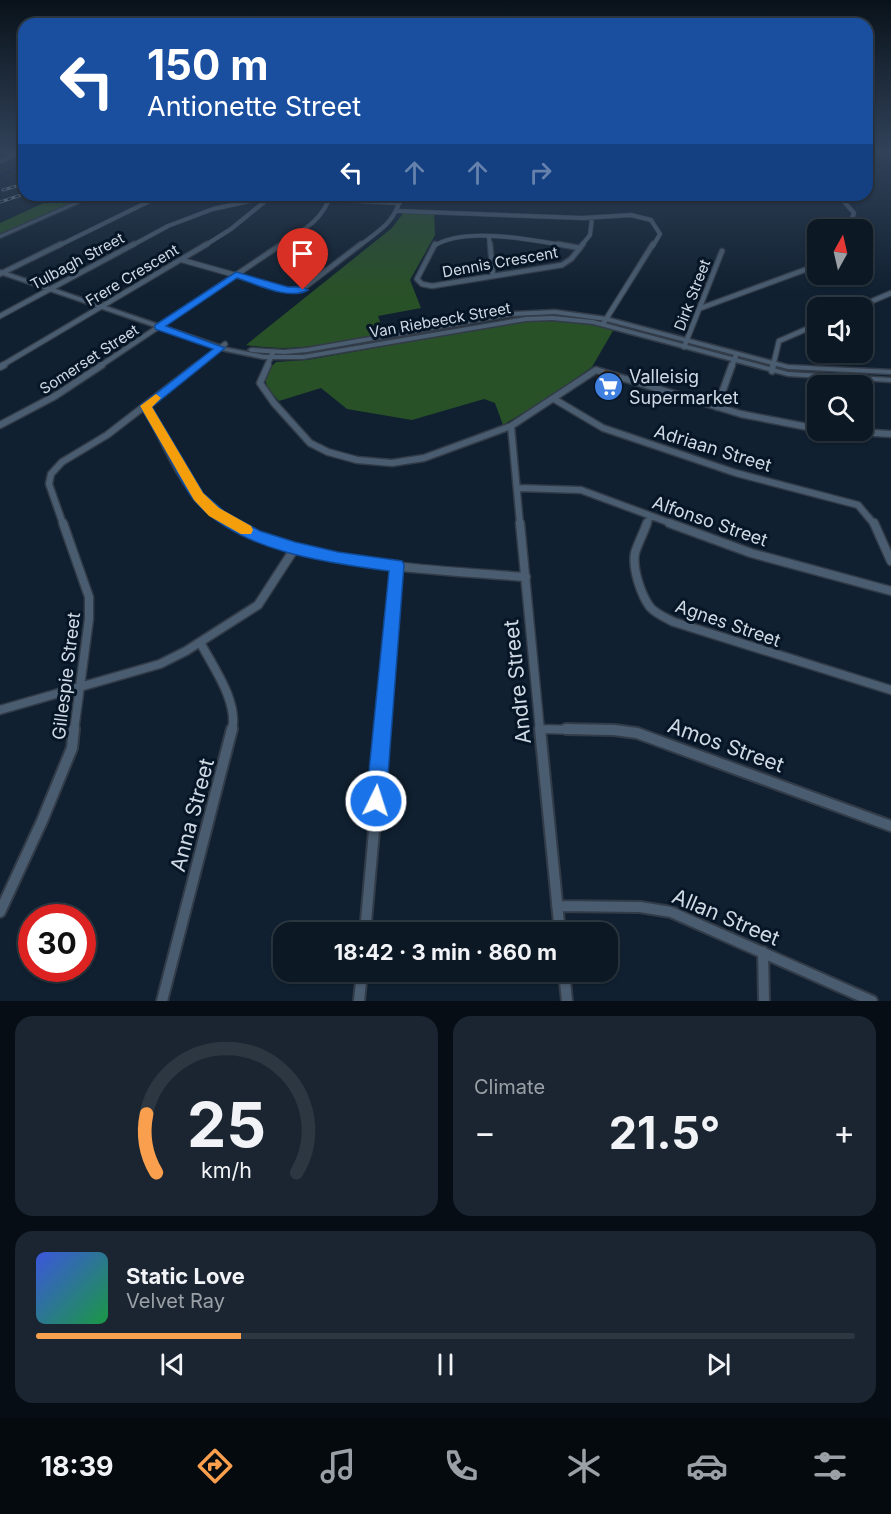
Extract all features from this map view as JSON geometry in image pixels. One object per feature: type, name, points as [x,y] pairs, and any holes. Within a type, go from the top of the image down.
[{"type":"street","points":[[0,237],[81,201]]},
{"type":"street","points":[[2,271],[149,201]]},
{"type":"street","name":"Tulbagh Street","points":[[0,316],[177,222],[209,210],[249,201]]},
{"type":"street","name":"Frere Crescent","points":[[0,367],[182,260],[254,212],[265,201]]},
{"type":"street","name":"Somerset Street","points":[[0,425],[55,396],[314,223],[325,211],[329,201]]},
{"type":"street","name":"Tulbagh Street","points":[[372,201],[400,203]]},
{"type":"street","points":[[843,201],[854,213],[852,219]]},
{"type":"street","points":[[182,260],[288,290],[303,290],[388,224],[398,211],[400,203]]},
{"type":"street","points":[[237,204],[254,212]]},
{"type":"street","points":[[398,211],[592,218],[638,217],[650,220],[659,228],[660,234],[604,321]]},
{"type":"street","name":"Dennis Crescent","points":[[489,238],[465,237],[439,241],[434,245],[418,276],[419,283],[432,286],[561,265],[570,261],[592,231],[592,218]]},
{"type":"street","points":[[493,276],[489,238],[547,242],[580,248]]},
{"type":"street","name":"Dirk Street","points":[[685,344],[701,308],[712,270],[722,251]]},
{"type":"street","points":[[701,308],[807,269]]},
{"type":"street","name":"Van Riebeeck Street","points":[[2,271],[223,346],[272,355],[320,355],[530,318],[563,318],[604,321],[810,377],[891,380]]},
{"type":"street","points":[[873,300],[891,292]]},
{"type":"street","points":[[773,368],[779,341],[807,329]]},
{"type":"street","name":"Gillespie Street","points":[[0,912],[68,761],[76,728],[90,613],[89,597],[49,481],[54,470],[62,462],[108,435],[223,346]]},
{"type":"street","points":[[272,355],[261,380],[261,388],[310,443],[344,457],[372,463],[417,460],[511,426],[554,399],[591,371],[598,370],[717,407],[807,427]]},
{"type":"street","points":[[717,407],[735,358]]},
{"type":"street","name":"Van Riebeeck Street","points":[[773,368],[891,372]]},
{"type":"street","name":"Adriaan Street","points":[[554,399],[603,428],[736,473],[853,503],[867,512],[891,561]]},
{"type":"street","points":[[146,406],[204,503],[220,516],[256,535],[295,548],[338,558],[525,577]]},
{"type":"street","name":"Andre Street","points":[[511,426],[559,922]]},
{"type":"street","points":[[873,433],[891,434]]},
{"type":"street","name":"Alfonso Street","points":[[518,488],[575,489],[751,553],[891,591]]},
{"type":"street","name":"Agnes Street","points":[[650,516],[635,554],[635,567],[644,596],[651,608],[659,614],[674,622],[891,690]]},
{"type":"street","points":[[0,710],[160,664],[258,605],[295,548]]},
{"type":"street","points":[[366,922],[397,565]]},
{"type":"street","name":"Anna Street","points":[[162,1001],[234,722],[231,704],[200,642]]},
{"type":"street","name":"Amos Street","points":[[541,729],[637,733],[891,826]]},
{"type":"street","name":"Allan Street","points":[[557,906],[640,907],[671,912],[872,1001]]},
{"type":"street","points":[[763,952],[764,1001]]},
{"type":"street","points":[[359,1001],[361,982]]},
{"type":"street","points":[[565,982],[567,1001]]},
{"type":"green space","points":[[48,201],[81,201],[0,237],[0,223]]},
{"type":"green space","points":[[404,212],[434,213],[435,235],[410,280],[421,308],[378,316],[384,334],[332,344],[299,347],[246,345],[392,228]]},
{"type":"green space","points":[[532,320],[571,321],[614,329],[592,367],[551,396],[503,425],[495,403],[484,399],[412,420],[347,409],[321,388],[279,401],[268,389],[265,379],[268,370],[276,362],[307,360]]},
{"type":"building","points":[[606,371],[619,375],[614,385],[597,377]]},
{"type":"railway","points":[[0,202],[7,200]]},
{"type":"slow traffic","points":[[156,398],[146,406],[198,496],[214,512],[246,530]]},
{"type":"place","name":"Valleisig Supermarket","points":[[608,386]]},
{"type":"route","points":[[303,290],[288,290],[236,275],[158,327],[220,348],[146,406],[198,496],[220,516],[256,535],[316,554],[397,565],[376,801]]}]
